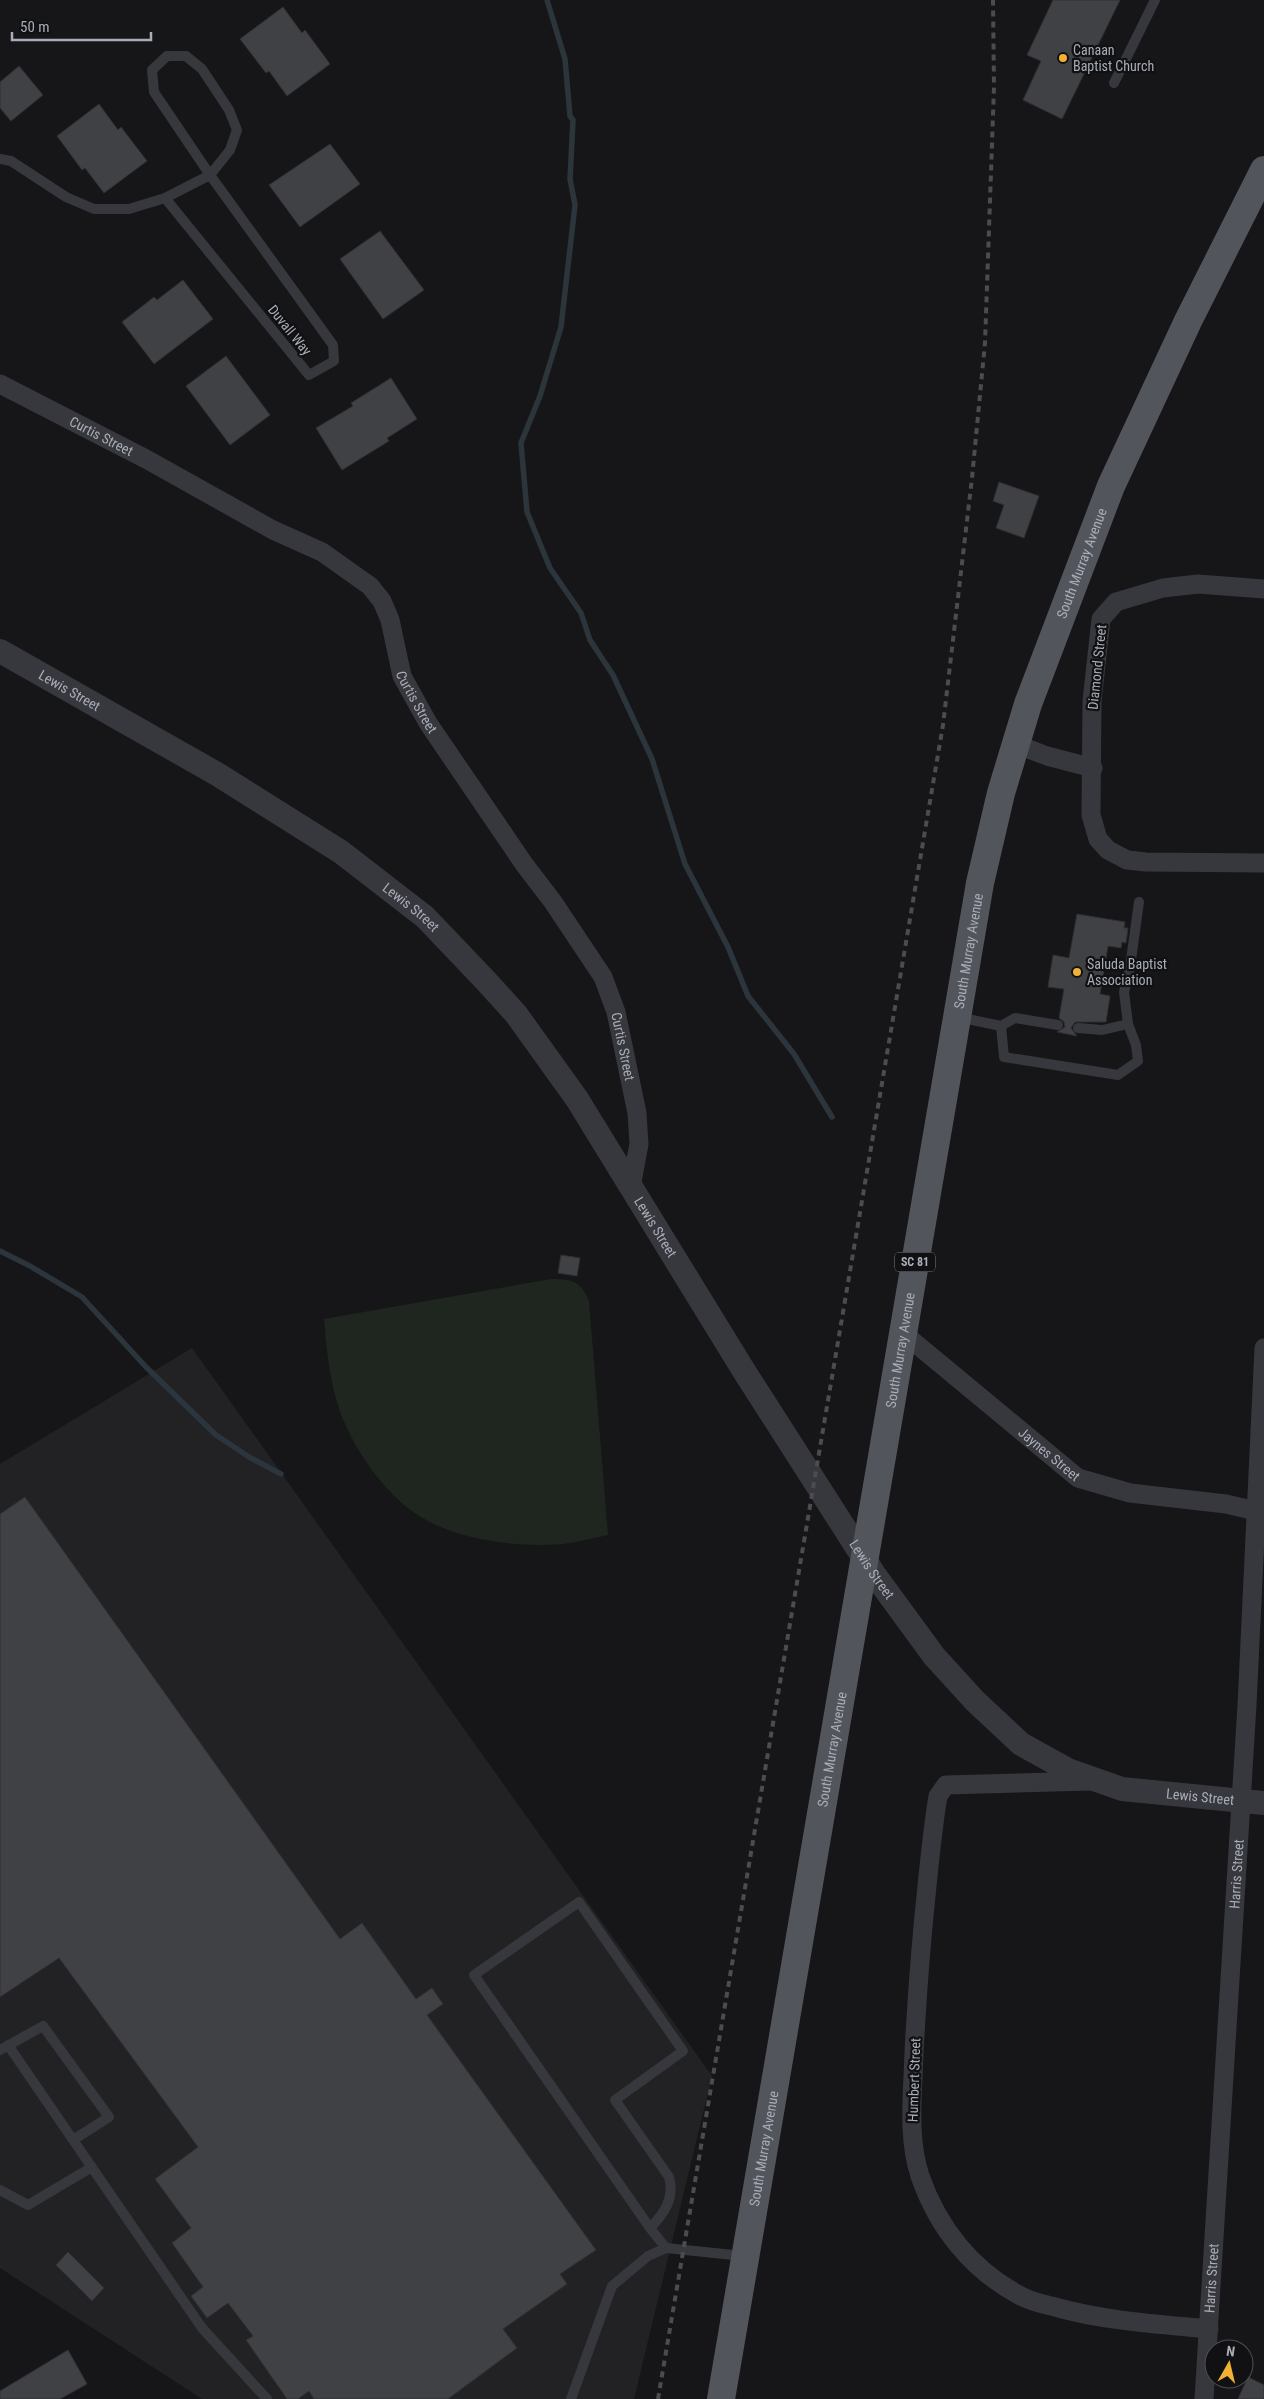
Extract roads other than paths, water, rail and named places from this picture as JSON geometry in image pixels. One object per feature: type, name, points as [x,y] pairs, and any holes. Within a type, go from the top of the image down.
[{"type":"main road","name":"South Murray Avenue","points":[[721,2399],[980,882],[1016,744],[1053,636],[1111,486],[1188,321],[1264,172]]},
{"type":"street","name":"Curtis Street","points":[[0,384],[146,459],[273,530],[322,552],[370,586],[382,601],[390,620],[402,676],[428,723],[603,977],[616,1012],[637,1113],[640,1144],[631,1187]]},
{"type":"street","name":"Diamond Street","points":[[1264,589],[1198,584],[1163,588],[1116,602],[1101,619],[1092,700],[1093,768],[1091,815],[1098,839],[1108,850],[1127,860],[1146,862],[1264,863]]},
{"type":"street","name":"Lewis Street","points":[[0,651],[217,774],[341,852],[425,917],[516,1014],[577,1099],[744,1371],[865,1560],[934,1656],[975,1701],[1021,1744],[1068,1770],[1122,1789],[1253,1802]]},
{"type":"street","points":[[1016,744],[1047,756],[1093,768]]},
{"type":"street","name":"Jaynes Street","points":[[903,1333],[1078,1478],[1130,1493],[1226,1504],[1256,1510]]},
{"type":"street","name":"Harris Street","points":[[1204,2399],[1253,1802],[1256,1510],[1261,1456],[1264,1348]]},
{"type":"street","name":"Humbert Street","points":[[1096,1781],[946,1785],[938,1796],[917,1983],[912,2119],[913,2148],[926,2190],[948,2233],[980,2269],[1020,2296],[1080,2314],[1130,2322],[1209,2329]]},
{"type":"lane","points":[[1114,83],[1155,0]]},
{"type":"lane","name":"Duvall Way","points":[[0,159],[11,161],[66,197],[94,209],[129,209],[164,198],[210,175],[230,150],[237,130],[229,110],[202,69],[186,56],[167,56],[152,70],[154,92],[210,175],[333,346],[334,362],[309,375],[164,198]]},
{"type":"lane","points":[[1001,1026],[1004,1057],[1118,1076],[1138,1062],[1136,1045],[1128,1024],[1124,992],[1130,967],[1139,902]]},
{"type":"lane","points":[[957,1017],[1001,1026],[1015,1018],[1058,1025]]},
{"type":"lane","points":[[1078,1028],[1102,1030],[1128,1024]]},
{"type":"lane","points":[[650,2228],[665,2213],[672,2188],[615,2100],[683,2052],[579,1902],[474,1975],[650,2228],[666,2248]]},
{"type":"lane","points":[[73,2140],[110,2117],[42,2026],[4,2048],[73,2140],[202,2328],[267,2399]]},
{"type":"lane","points":[[0,2190],[28,2205],[92,2167]]},
{"type":"lane","points":[[571,2399],[612,2286],[648,2256],[666,2248],[744,2256]]},
{"type":"waterway","points":[[547,0],[565,59],[570,116],[573,120],[570,179],[575,205],[561,327],[540,396],[521,443],[527,512],[550,568],[581,613],[590,640],[613,675],[652,759],[685,864],[728,947],[748,996],[794,1054],[832,1117]]},
{"type":"waterway","points":[[0,1251],[30,1266],[82,1297],[146,1367],[216,1435],[249,1457],[281,1474]]},
{"type":"railway","points":[[658,2399],[943,725],[972,478],[985,343],[994,87],[993,0]]},
{"type":"place","name":"Canaan Baptist Church","points":[[1063,58]]},
{"type":"place","name":"Saluda Baptist Association","points":[[1077,972]]}]
